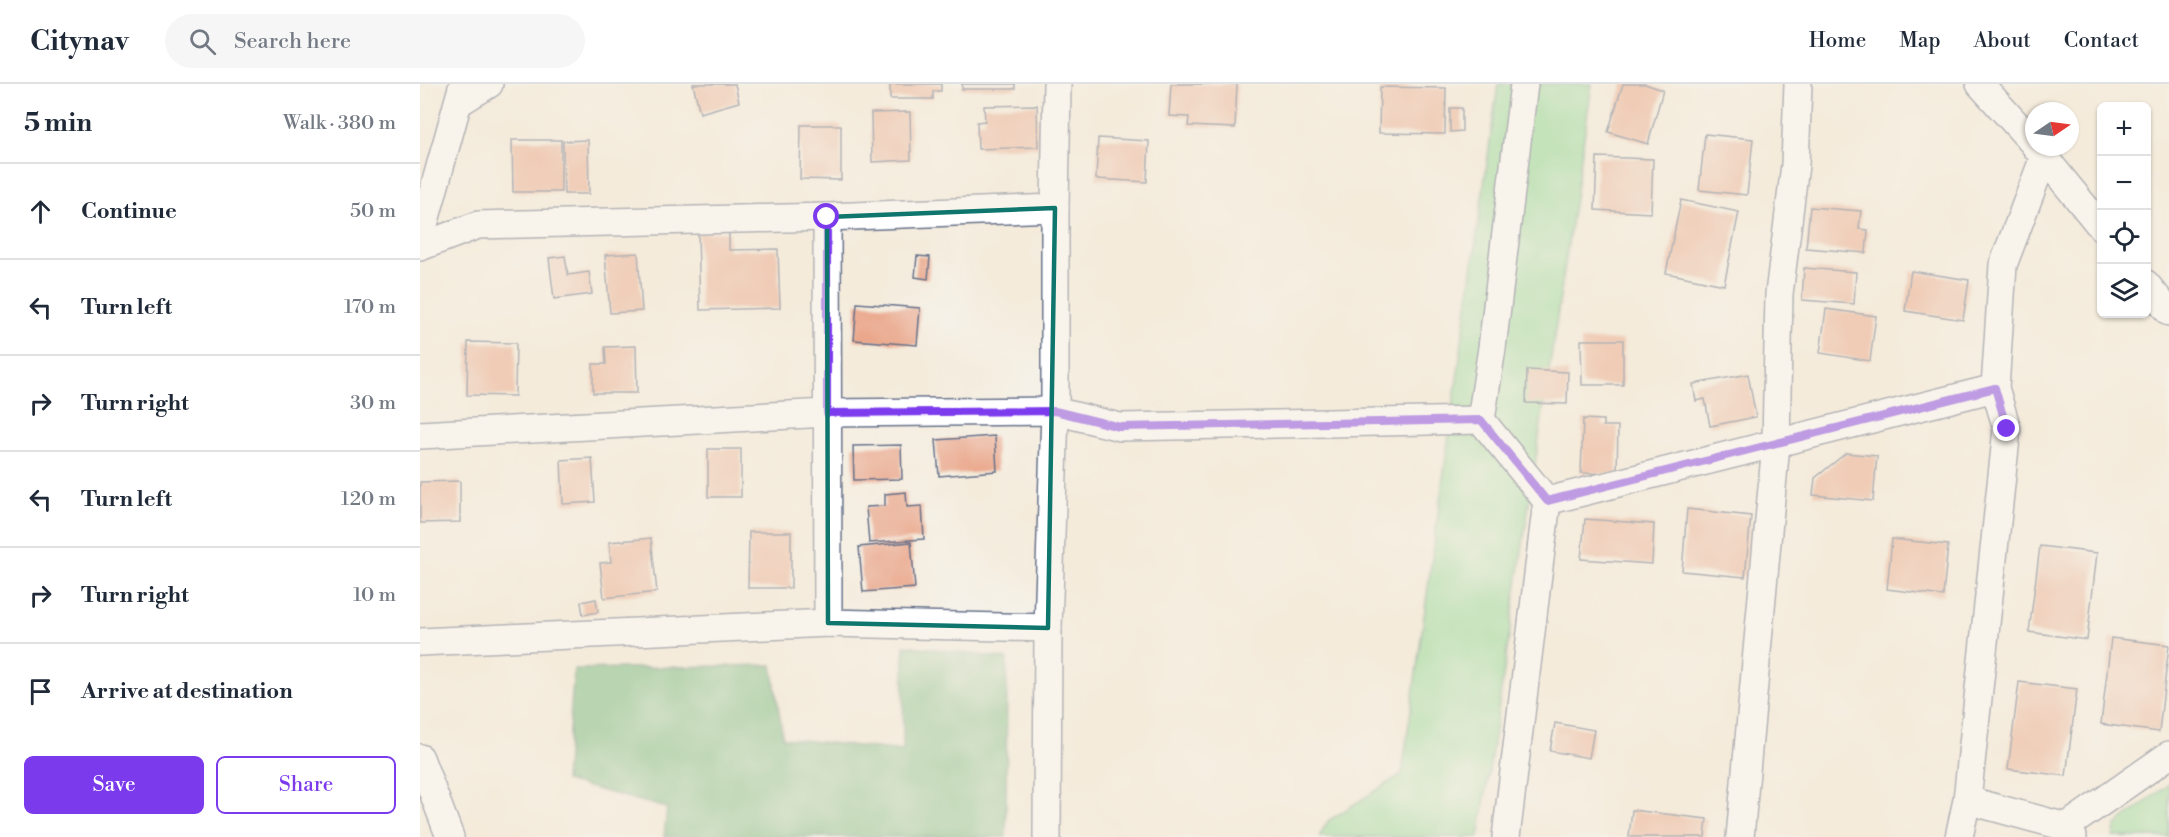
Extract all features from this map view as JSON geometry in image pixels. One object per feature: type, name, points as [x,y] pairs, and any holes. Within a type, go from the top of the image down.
[{"type":"street","points":[[420,239],[460,93],[489,84]]},
{"type":"street","points":[[1047,837],[1048,628],[1055,411],[1055,208],[1058,84]]},
{"type":"street","points":[[1506,837],[1547,501],[1481,420],[1524,84]]},
{"type":"street","points":[[1740,837],[1776,444],[1779,294],[1795,165],[1798,84]]},
{"type":"street","points":[[1980,84],[2025,134]]},
{"type":"street","points":[[1959,837],[1967,800],[2007,429],[1995,388],[2003,265],[2036,156]]},
{"type":"street","points":[[2044,156],[2097,222]]},
{"type":"street","points":[[420,247],[478,225],[827,217],[1055,208]]},
{"type":"street","points":[[827,217],[828,623]]},
{"type":"street","points":[[2151,290],[2169,312]]},
{"type":"street","points":[[1547,501],[1995,388]]},
{"type":"street","points":[[420,435],[827,413],[1055,411],[1120,427],[1481,420]]},
{"type":"street","points":[[420,642],[828,623],[1048,628]]},
{"type":"street","points":[[1967,800],[2070,832],[2169,755]]},
{"type":"street","points":[[420,758],[450,837]]},
{"type":"highlighted area","points":[[1055,208],[1048,628],[828,623],[827,217]]},
{"type":"green space","points":[[1498,84],[1592,84],[1479,837],[1319,837],[1328,821],[1402,774]]},
{"type":"green space","points":[[904,645],[1007,659],[1006,837],[664,837],[667,808],[565,781],[574,669],[772,665],[783,738],[903,751]]},
{"type":"green space","points":[[2169,784],[2169,837],[2113,837],[2116,825]]},
{"type":"building","points":[[693,84],[735,84],[739,102],[700,113]]},
{"type":"building","points":[[890,84],[941,84],[941,91],[933,91],[933,99],[890,99]]},
{"type":"building","points":[[962,84],[1015,84],[1015,89],[962,89]]},
{"type":"building","points":[[1171,84],[1237,84],[1235,128],[1188,126],[1189,117],[1169,116]]},
{"type":"building","points":[[1623,84],[1645,84],[1663,90],[1648,144],[1608,132]]},
{"type":"building","points":[[1380,87],[1446,88],[1445,134],[1379,133]]},
{"type":"building","points":[[1037,105],[1038,147],[978,149],[977,122],[985,121],[984,106]]},
{"type":"building","points":[[1450,108],[1462,108],[1462,131],[1450,132]]},
{"type":"building","points":[[910,112],[911,160],[872,162],[871,113]]},
{"type":"building","points":[[801,125],[841,125],[841,180],[800,179]]},
{"type":"building","points":[[1705,134],[1753,139],[1747,195],[1699,190]]},
{"type":"building","points":[[1098,138],[1149,141],[1147,182],[1096,179]]},
{"type":"building","points":[[512,140],[561,140],[561,192],[513,192]]},
{"type":"building","points":[[588,140],[589,194],[564,194],[563,141]]},
{"type":"building","points":[[1597,157],[1653,159],[1651,213],[1595,210]]},
{"type":"building","points":[[1681,200],[1739,212],[1724,285],[1666,273]]},
{"type":"building","points":[[1810,207],[1861,211],[1859,229],[1868,230],[1866,253],[1806,248]]},
{"type":"building","points":[[729,232],[729,250],[778,249],[780,308],[700,310],[698,233]]},
{"type":"building","points":[[638,253],[642,311],[610,313],[605,255]]},
{"type":"building","points":[[565,256],[568,275],[589,272],[592,294],[554,299],[549,258]]},
{"type":"building","points":[[917,256],[930,257],[928,279],[915,277]]},
{"type":"building","points":[[1804,268],[1856,272],[1854,304],[1802,300]]},
{"type":"building","points":[[1911,271],[1969,280],[1963,320],[1905,311]]},
{"type":"building","points":[[857,303],[920,308],[917,345],[854,340]]},
{"type":"building","points":[[1826,309],[1876,316],[1870,361],[1820,353]]},
{"type":"building","points":[[1581,340],[1623,340],[1623,385],[1582,385]]},
{"type":"building","points":[[468,342],[516,343],[515,396],[467,395]]},
{"type":"building","points":[[636,346],[637,393],[593,393],[593,364],[606,364],[605,347]]},
{"type":"building","points":[[1527,370],[1568,372],[1567,404],[1526,403]]},
{"type":"building","points":[[1748,374],[1756,417],[1710,426],[1705,399],[1696,401],[1693,384]]},
{"type":"building","points":[[1583,419],[1603,420],[1603,426],[1618,426],[1617,474],[1581,473]]},
{"type":"building","points":[[995,436],[997,471],[939,476],[936,440]]},
{"type":"building","points":[[901,445],[902,479],[854,480],[853,446]]},
{"type":"building","points":[[708,449],[741,449],[741,497],[708,497]]},
{"type":"building","points":[[1846,453],[1877,456],[1873,501],[1813,495],[1815,478]]},
{"type":"building","points":[[592,458],[595,502],[563,504],[561,460]]},
{"type":"building","points":[[460,481],[460,522],[420,523],[420,482]]},
{"type":"building","points":[[906,492],[907,507],[922,506],[924,539],[869,543],[866,507],[885,506],[885,494]]},
{"type":"building","points":[[1687,509],[1751,516],[1745,577],[1682,571]]},
{"type":"building","points":[[1585,519],[1654,524],[1652,564],[1581,559]]},
{"type":"building","points":[[749,532],[791,532],[791,588],[748,588]]},
{"type":"building","points":[[651,538],[657,592],[604,598],[600,563],[611,562],[609,542]]},
{"type":"building","points":[[1892,539],[1948,545],[1943,596],[1887,589]]},
{"type":"building","points":[[911,542],[915,588],[863,592],[859,547]]},
{"type":"building","points":[[2040,546],[2097,553],[2087,640],[2029,632]]},
{"type":"building","points":[[596,599],[598,612],[583,615],[581,602]]},
{"type":"building","points":[[2111,638],[2169,645],[2159,732],[2101,724]]},
{"type":"building","points":[[2019,682],[2077,689],[2066,776],[2008,769]]},
{"type":"building","points":[[1555,723],[1594,730],[1589,758],[1550,751]]},
{"type":"building","points":[[1632,810],[1707,819],[1705,837],[1629,837]]},
{"type":"route","points":[[827,217],[827,413],[1055,411],[1120,427],[1481,420],[1547,501],[1995,388],[2007,429]]}]
